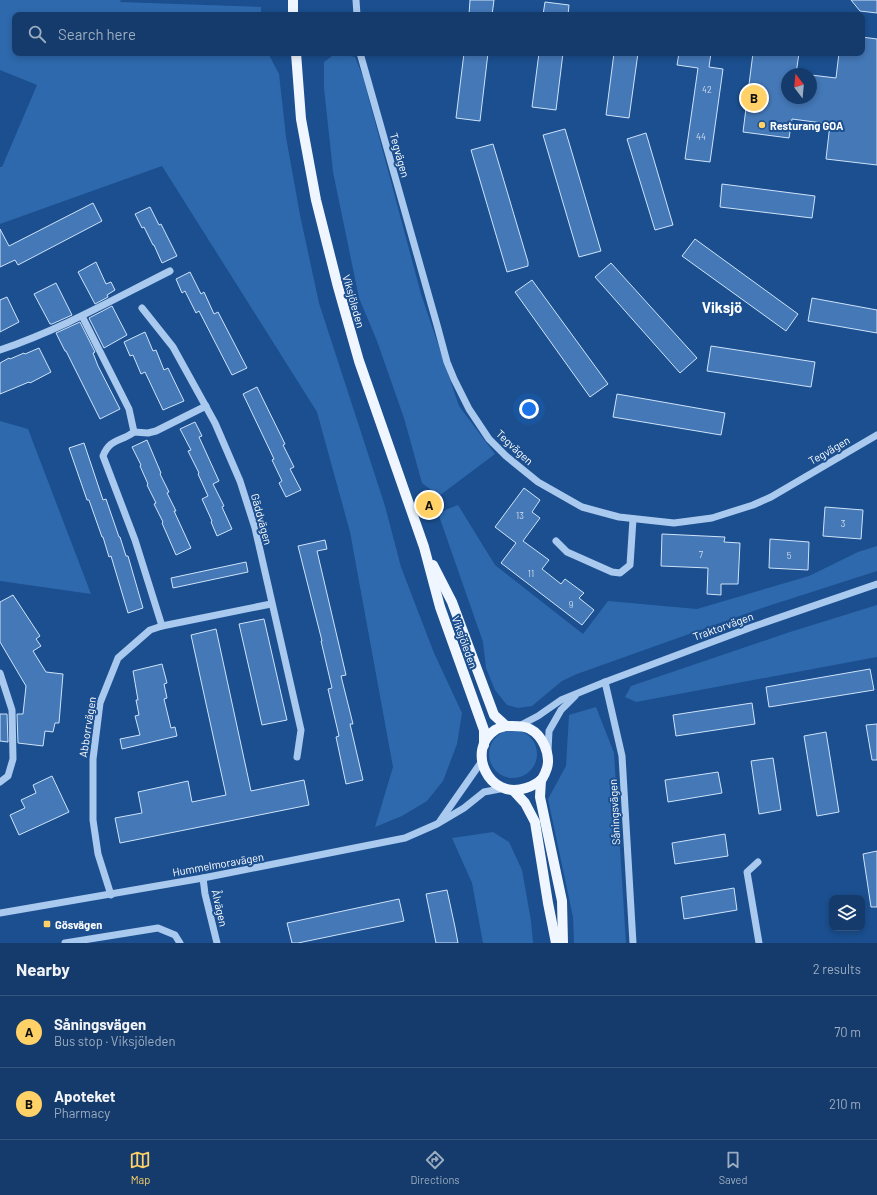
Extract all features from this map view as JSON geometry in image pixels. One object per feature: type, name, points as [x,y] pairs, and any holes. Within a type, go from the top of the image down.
[{"type":"main road","points":[[293,0],[294,12]]},
{"type":"main road","name":"Viksjöleden","points":[[296,56],[303,127],[316,200],[338,287],[359,361],[424,547],[440,607],[484,730],[484,745]]},
{"type":"main road","name":"Viksjöleden","points":[[424,547],[452,602],[494,715],[506,726]]},
{"type":"main road","points":[[541,780],[522,790],[509,789],[495,784],[489,778],[482,761],[484,745],[490,735],[495,730],[506,726],[519,726],[530,729],[541,738],[548,753],[548,767],[541,780],[540,797],[562,900],[563,943]]},
{"type":"main road","points":[[509,789],[525,803],[535,822],[556,943]]},
{"type":"street","points":[[356,0],[357,12]]},
{"type":"street","name":"Tegvägen","points":[[361,56],[454,379],[469,409],[489,439],[506,456],[538,482],[582,507],[619,517],[674,522],[698,520],[712,518],[753,505],[771,497],[877,435]]},
{"type":"street","points":[[0,350],[31,340],[170,271]]},
{"type":"street","name":"Gäddvägen","points":[[142,308],[173,347],[206,406],[240,481],[254,528],[301,730],[297,757]]},
{"type":"street","points":[[82,316],[129,409],[134,432]]},
{"type":"street","points":[[162,626],[135,540],[103,456],[106,448],[110,444],[134,432],[148,433],[156,431],[206,406]]},
{"type":"street","points":[[556,541],[567,552],[612,572],[620,573],[630,565],[633,519]]},
{"type":"street","name":"Traktorvägen","points":[[519,726],[538,716],[561,700],[605,682],[752,627],[877,584]]},
{"type":"street","name":"Abborrvägen","points":[[111,895],[98,854],[93,820],[93,758],[100,702],[118,658],[150,630],[162,626],[271,604]]},
{"type":"street","points":[[0,673],[12,710],[13,759],[8,776],[0,782]]},
{"type":"street","name":"Såningsvägen","points":[[605,682],[622,756],[633,943]]},
{"type":"street","name":"Traktorvägen","points":[[548,753],[549,731],[561,710],[578,694]]},
{"type":"street","points":[[438,824],[482,761]]},
{"type":"street","name":"Hummelmoravägen","points":[[0,914],[203,878],[405,838],[438,824],[464,808],[484,792],[509,789]]},
{"type":"street","points":[[758,862],[748,872],[759,943]]},
{"type":"street","name":"Ålvägen","points":[[203,878],[205,894],[217,943]]},
{"type":"street","points":[[65,943],[158,928],[175,935],[180,943]]},
{"type":"shaded area","points":[[0,0],[121,0],[120,2],[261,7],[261,12],[12,12],[12,56],[270,56],[279,74],[286,137],[300,215],[319,303],[385,506],[401,567],[434,653],[462,713],[457,744],[443,781],[427,801],[402,816],[375,827],[393,767],[350,532],[317,412],[162,166],[0,224],[0,167],[2,167],[37,85],[0,70]]},
{"type":"shaded area","points":[[332,56],[355,57],[363,77],[421,294],[459,406],[495,454],[439,496],[422,483],[404,418],[377,341],[359,298],[333,172],[324,88],[324,62]]},
{"type":"shaded area","points":[[0,421],[28,429],[91,594],[0,581]]},
{"type":"shaded area","points":[[458,505],[495,565],[583,634],[608,601],[697,609],[809,576],[858,552],[877,546],[877,571],[762,608],[577,674],[562,681],[532,706],[518,708],[507,705],[495,690],[486,668],[483,642],[438,513]]},
{"type":"shaded area","points":[[877,605],[877,657],[636,702],[625,697],[631,686],[790,632]]},
{"type":"shaded area","points":[[596,707],[614,753],[626,943],[574,943],[573,917],[548,799],[566,766],[569,715]]},
{"type":"shaded area","points":[[513,730],[522,732],[530,737],[535,745],[537,754],[535,763],[530,771],[522,776],[513,778],[504,776],[496,771],[491,763],[489,754],[491,745],[496,737],[504,732]]},
{"type":"shaded area","points":[[493,832],[509,842],[522,870],[531,921],[533,943],[483,943],[472,883],[452,838]]},
{"type":"building","points":[[470,0],[494,0],[492,12],[469,12]]},
{"type":"building","points":[[851,0],[877,0],[877,13],[860,11]]},
{"type":"building","points":[[545,2],[569,5],[568,12],[543,12]]},
{"type":"building","points":[[865,37],[877,39],[877,165],[826,159],[830,124],[792,119],[789,138],[743,132],[753,56],[799,56],[797,68],[781,68],[781,104],[817,104],[817,76],[836,78],[839,56],[865,56]]},
{"type":"building","points":[[464,56],[488,56],[480,121],[456,118]]},
{"type":"building","points":[[539,56],[563,56],[556,110],[532,107]]},
{"type":"building","points":[[614,56],[638,56],[629,118],[606,115]]},
{"type":"building","points":[[678,56],[711,56],[709,67],[723,69],[710,162],[685,159],[698,68],[677,65]]},
{"type":"building","points":[[565,129],[601,251],[579,257],[543,135]]},
{"type":"building","points":[[646,133],[673,225],[655,230],[627,139]]},
{"type":"building","points":[[493,144],[528,262],[528,266],[507,272],[471,150]]},
{"type":"building","points":[[722,184],[815,196],[812,218],[720,207]]},
{"type":"building","points":[[93,203],[102,221],[18,265],[15,260],[0,267],[0,229],[9,246]]},
{"type":"building","points":[[150,207],[159,225],[161,224],[177,256],[162,263],[154,245],[144,227],[142,228],[135,214]]},
{"type":"building","points":[[695,239],[798,314],[786,331],[682,256]]},
{"type":"building","points":[[96,262],[106,284],[111,282],[115,290],[107,295],[108,297],[95,304],[78,272]]},
{"type":"building","points":[[611,263],[697,358],[680,373],[595,277]]},
{"type":"building","points":[[190,272],[201,294],[204,292],[214,314],[218,312],[247,368],[232,375],[199,311],[196,313],[185,291],[182,293],[176,279]]},
{"type":"building","points":[[532,280],[608,384],[590,397],[515,292]]},
{"type":"building","points":[[56,283],[72,315],[50,324],[34,294]]},
{"type":"building","points":[[7,297],[19,322],[0,332],[0,300]]},
{"type":"building","points":[[812,298],[877,310],[877,333],[808,321]]},
{"type":"building","points":[[112,306],[127,335],[104,348],[89,318]]},
{"type":"building","points":[[80,322],[95,352],[93,353],[98,366],[120,409],[100,419],[56,333]]},
{"type":"building","points":[[145,332],[153,351],[156,350],[164,370],[168,368],[184,401],[163,410],[145,372],[141,374],[133,355],[130,356],[124,342]]},
{"type":"building","points":[[711,346],[815,362],[811,387],[707,371]]},
{"type":"building","points":[[39,348],[51,372],[30,383],[29,382],[0,394],[0,363],[9,358],[10,359],[24,353],[25,354]]},
{"type":"building","points":[[257,387],[285,444],[283,445],[294,467],[290,469],[301,490],[286,497],[279,483],[282,481],[272,460],[274,459],[243,394]]},
{"type":"building","points":[[617,394],[725,413],[721,435],[613,417]]},
{"type":"building","points":[[195,422],[202,436],[199,437],[219,481],[213,484],[224,506],[222,507],[232,529],[217,536],[202,499],[208,496],[188,451],[191,450],[180,429]]},
{"type":"building","points":[[147,440],[161,473],[160,474],[169,492],[167,493],[176,511],[174,511],[191,548],[176,555],[154,504],[156,503],[147,485],[148,484],[140,466],[141,465],[132,447]]},
{"type":"building","points":[[84,443],[103,500],[106,499],[126,556],[128,556],[143,608],[128,613],[111,556],[109,557],[103,537],[89,500],[87,500],[69,448]]},
{"type":"building","points":[[524,488],[540,500],[532,512],[540,518],[523,541],[549,560],[542,569],[561,584],[565,579],[584,593],[579,598],[594,610],[582,625],[501,563],[516,543],[495,527]]},
{"type":"building","points":[[825,507],[863,510],[861,539],[823,536]]},
{"type":"building","points":[[662,534],[725,537],[724,542],[740,543],[738,584],[721,584],[721,595],[707,594],[708,568],[661,566]]},
{"type":"building","points":[[770,539],[809,542],[808,570],[769,568]]},
{"type":"building","points":[[325,540],[327,549],[317,551],[346,675],[341,676],[353,724],[350,724],[363,780],[346,784],[336,737],[339,736],[328,689],[332,688],[322,641],[298,546]]},
{"type":"building","points":[[246,562],[248,572],[173,588],[171,578]]},
{"type":"building","points":[[13,595],[40,636],[36,639],[41,646],[33,651],[46,672],[63,674],[59,723],[55,723],[53,732],[45,731],[43,746],[18,743],[17,714],[23,714],[26,686],[0,642],[0,602]]},
{"type":"building","points":[[264,619],[287,720],[262,725],[239,624]]},
{"type":"building","points":[[216,629],[251,791],[304,780],[309,805],[120,843],[115,818],[142,813],[138,792],[188,781],[192,802],[226,795],[191,635]]},
{"type":"building","points":[[162,664],[167,683],[164,684],[167,698],[164,699],[171,728],[175,727],[177,736],[122,749],[120,739],[140,735],[135,716],[139,715],[133,671]]},
{"type":"building","points":[[870,669],[874,690],[769,707],[766,687]]},
{"type":"building","points":[[752,703],[755,724],[676,736],[673,715]]},
{"type":"building","points":[[0,714],[7,714],[8,742],[0,741]]},
{"type":"building","points":[[877,724],[877,760],[872,760],[866,725]]},
{"type":"building","points":[[826,732],[839,812],[817,816],[804,736]]},
{"type":"building","points":[[773,758],[781,810],[759,814],[751,761]]},
{"type":"building","points":[[718,772],[722,793],[668,802],[665,780]]},
{"type":"building","points":[[52,776],[69,812],[19,835],[10,815],[25,808],[21,800],[36,793],[33,785]]},
{"type":"building","points":[[725,834],[728,856],[675,864],[672,843]]},
{"type":"building","points":[[877,851],[877,907],[871,907],[863,854]]},
{"type":"building","points":[[734,888],[737,910],[684,919],[681,897]]},
{"type":"building","points":[[447,890],[458,943],[436,943],[426,894]]},
{"type":"building","points":[[399,899],[404,921],[292,943],[287,923]]},
{"type":"place","name":"Apoteket","points":[[754,98]]},
{"type":"place","name":"Resturang GOA","points":[[762,125]]},
{"type":"place","name":"Såningsvägen","points":[[429,505]]},
{"type":"place","name":"Gösvägen","points":[[47,924]]},
{"type":"district","name":"Viksjö","points":[[722,307]]}]
